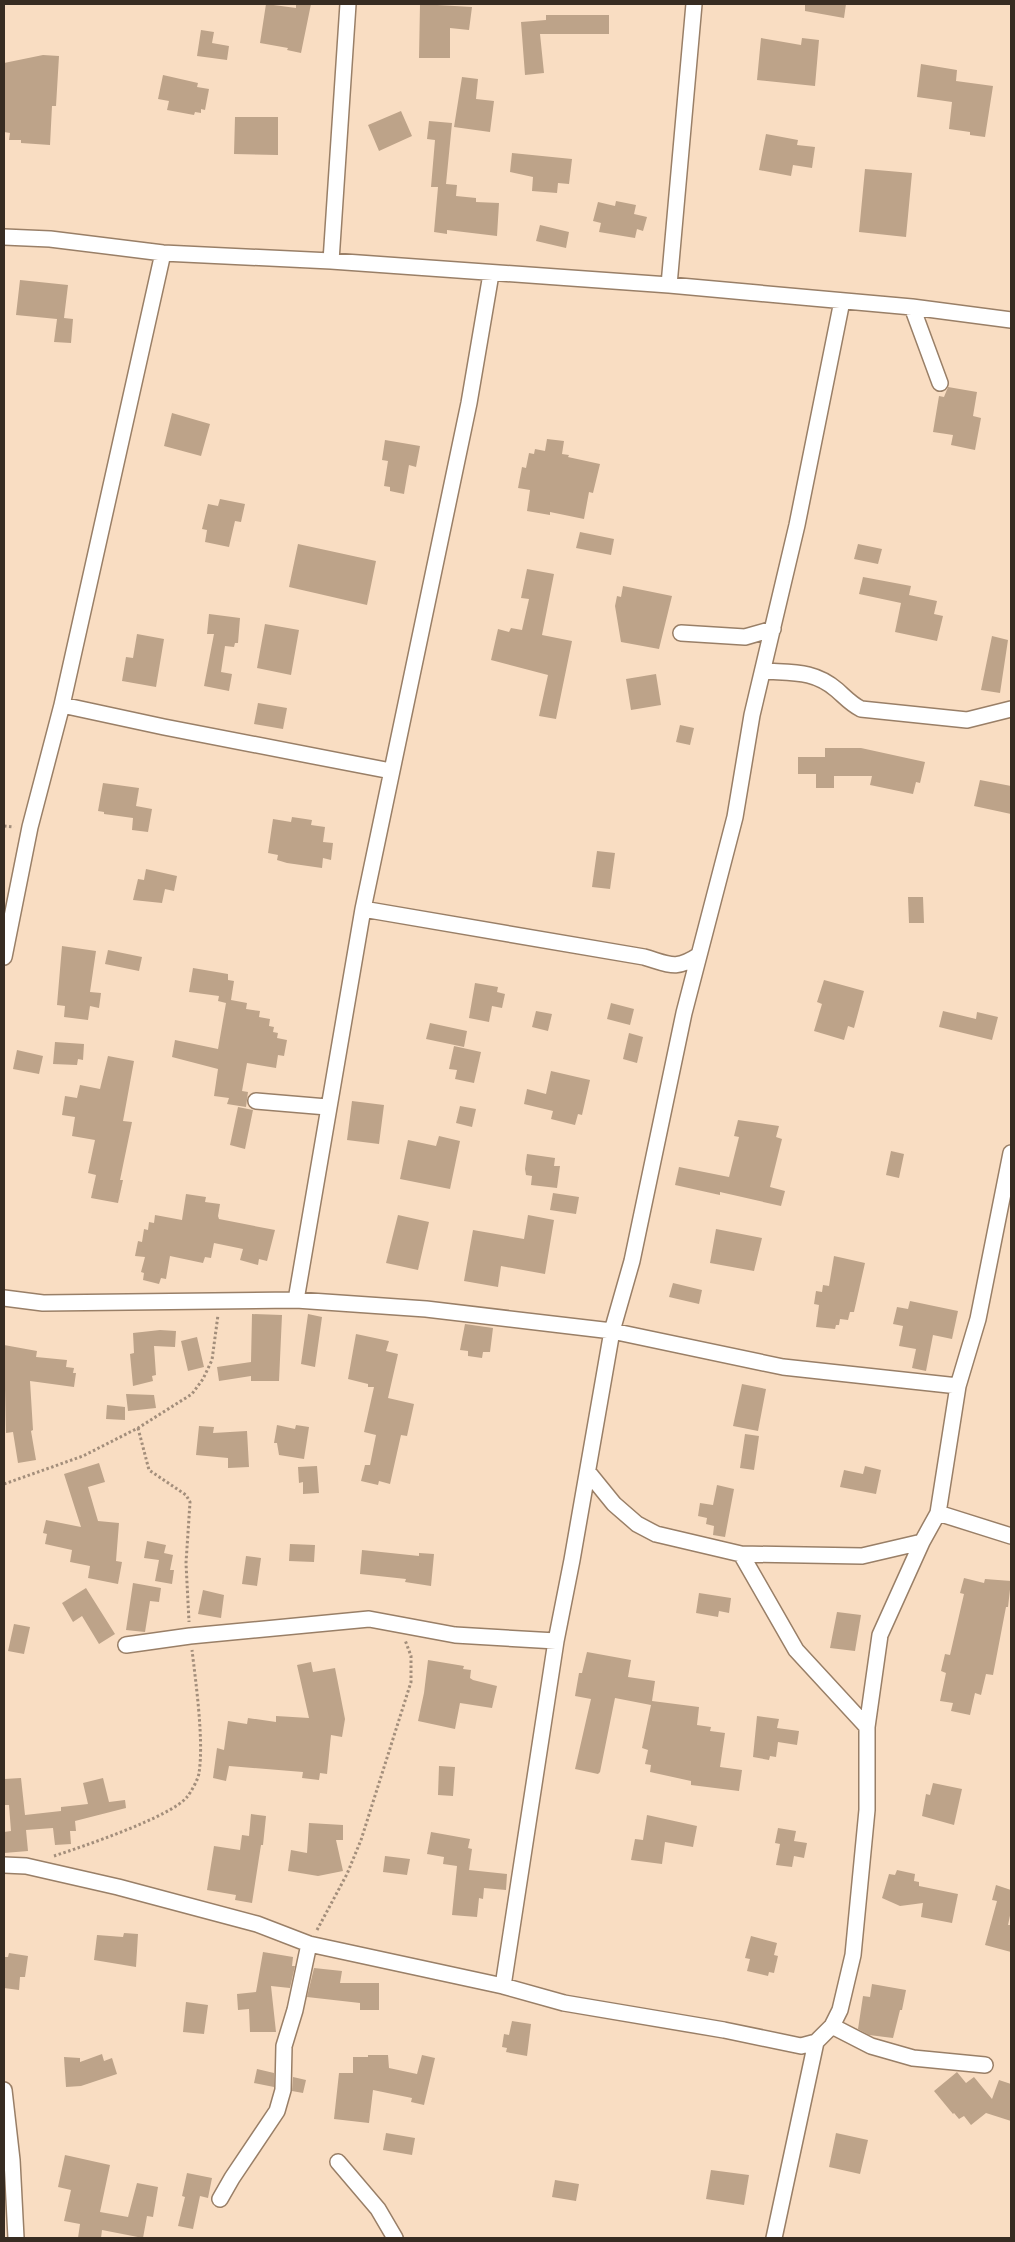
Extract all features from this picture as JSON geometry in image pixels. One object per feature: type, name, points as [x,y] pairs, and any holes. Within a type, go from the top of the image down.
[{"type":"street","points":[[331,261],[348,4]]},
{"type":"street","points":[[669,285],[694,4]]},
{"type":"street","points":[[4,237],[50,239],[162,253],[331,261],[491,274],[669,285],[912,307],[1011,320]]},
{"type":"street","points":[[4,957],[30,827],[62,704],[162,253]]},
{"type":"street","points":[[296,1300],[327,1107],[363,909],[469,403],[491,274]]},
{"type":"street","points":[[503,1986],[556,1641],[588,1472],[612,1330],[632,1261],[680,1031],[735,817],[752,715],[764,671],[799,515],[842,301]]},
{"type":"street","points":[[912,307],[940,383]]},
{"type":"street","points":[[681,633],[744,636],[773,629]]},
{"type":"street","points":[[764,671],[811,674],[826,682],[852,705],[861,709],[967,720],[1011,709]]},
{"type":"street","points":[[994,714],[1011,702]]},
{"type":"street","points":[[62,704],[164,727],[391,771]]},
{"type":"street","points":[[363,909],[644,958],[676,966],[685,965],[699,956]]},
{"type":"street","points":[[256,1101],[327,1107]]},
{"type":"street","points":[[4,1865],[26,1866],[118,1887],[257,1924],[309,1944],[503,1986],[584,2007],[724,2030],[801,2046],[816,2042],[832,2026],[840,2010],[853,1955],[867,1810],[867,1727],[875,1660],[883,1624],[938,1513],[958,1386],[980,1310],[1011,1152]]},
{"type":"street","points":[[4,1298],[43,1303],[296,1300],[426,1309],[612,1330],[783,1367],[958,1386]]},
{"type":"street","points":[[588,1472],[614,1504],[637,1524],[656,1534],[740,1554],[862,1556],[922,1542]]},
{"type":"street","points":[[938,1513],[1011,1536]]},
{"type":"street","points":[[740,1554],[796,1650],[867,1727]]},
{"type":"street","points":[[126,1645],[190,1636],[369,1619],[400,1626],[455,1634],[556,1641]]},
{"type":"street","points":[[220,2199],[277,2111],[283,2090],[284,2046],[295,2010],[309,1944]]},
{"type":"street","points":[[832,2026],[871,2046],[913,2058],[985,2064]]},
{"type":"street","points":[[774,2238],[816,2042]]},
{"type":"street","points":[[4,2090],[12,2160],[8,2196],[16,2238]]},
{"type":"street","points":[[338,2162],[378,2209],[394,2238]]},
{"type":"path","points":[[4,1484],[83,1456],[138,1428],[192,1394],[203,1379],[212,1360],[220,1302]]},
{"type":"path","points":[[52,1857],[175,1807],[187,1797],[199,1775],[195,1681],[190,1636],[186,1563],[191,1506],[186,1495],[148,1470],[138,1428]]},
{"type":"path","points":[[309,1944],[347,1874],[360,1840],[411,1682],[411,1656],[400,1626]]},
{"type":"building","points":[[266,4],[296,8],[296,4],[311,4],[301,53],[287,50],[288,48],[260,43]]},
{"type":"building","points":[[420,4],[472,7],[469,30],[450,28],[450,58],[419,58]]},
{"type":"building","points":[[805,4],[846,4],[844,18],[805,11]]},
{"type":"building","points":[[546,15],[609,15],[609,34],[540,34],[544,73],[525,75],[521,22],[546,20]]},
{"type":"building","points":[[201,30],[214,32],[212,43],[229,46],[227,60],[197,56]]},
{"type":"building","points":[[761,38],[801,45],[802,38],[819,40],[815,86],[757,80]]},
{"type":"building","points":[[43,55],[59,56],[56,106],[52,106],[50,145],[21,143],[21,140],[9,140],[10,133],[4,132],[4,63]]},
{"type":"building","points":[[921,64],[957,70],[956,81],[993,86],[985,137],[970,135],[970,132],[949,129],[952,102],[917,97]]},
{"type":"building","points":[[163,75],[198,83],[197,87],[209,89],[205,110],[201,109],[201,113],[195,112],[194,115],[167,110],[169,101],[158,99]]},
{"type":"building","points":[[462,77],[478,79],[476,99],[494,101],[490,132],[454,127]]},
{"type":"building","points":[[401,111],[412,136],[379,151],[368,125]]},
{"type":"building","points":[[235,117],[278,117],[278,155],[234,154]]},
{"type":"building","points":[[429,121],[452,123],[446,184],[457,185],[456,196],[476,198],[476,202],[499,203],[497,236],[447,230],[447,234],[434,232],[438,187],[431,187],[435,140],[427,139]]},
{"type":"building","points":[[766,134],[798,140],[797,145],[815,147],[812,168],[793,165],[791,176],[759,170]]},
{"type":"building","points":[[512,153],[572,159],[569,184],[558,183],[557,193],[532,191],[533,177],[510,172]]},
{"type":"building","points":[[865,169],[912,173],[906,237],[859,232]]},
{"type":"building","points":[[616,201],[636,205],[634,214],[647,217],[643,231],[637,229],[635,238],[599,232],[601,223],[593,221],[598,202],[615,206]]},
{"type":"building","points":[[540,225],[569,232],[566,248],[536,241]]},
{"type":"building","points":[[20,280],[68,285],[64,318],[73,319],[71,343],[54,342],[57,319],[16,315]]},
{"type":"building","points":[[948,387],[977,392],[973,416],[981,418],[975,450],[951,445],[953,435],[933,432],[939,396],[944,397]]},
{"type":"building","points":[[172,413],[210,424],[201,456],[164,446]]},
{"type":"building","points":[[547,439],[564,441],[562,454],[569,455],[568,457],[600,464],[593,493],[589,492],[584,519],[550,512],[550,515],[527,511],[530,490],[518,488],[522,467],[526,468],[529,453],[534,454],[535,449],[545,451]]},
{"type":"building","points":[[385,440],[420,446],[416,467],[409,465],[404,494],[390,491],[390,487],[384,486],[388,461],[382,460]]},
{"type":"building","points":[[220,499],[245,504],[241,522],[235,521],[229,547],[205,542],[207,530],[202,529],[208,504],[218,506]]},
{"type":"building","points":[[580,532],[614,539],[611,555],[576,548]]},
{"type":"building","points":[[298,544],[376,561],[367,605],[289,587]]},
{"type":"building","points":[[858,544],[882,549],[878,564],[854,559]]},
{"type":"building","points":[[527,569],[554,574],[542,635],[572,641],[556,719],[539,716],[548,675],[491,660],[498,629],[509,632],[511,628],[522,630],[529,599],[521,598]]},
{"type":"building","points":[[863,577],[911,586],[909,595],[937,601],[934,614],[943,616],[937,641],[895,632],[901,603],[859,594]]},
{"type":"building","points":[[623,586],[672,596],[659,649],[621,642],[615,606],[617,596],[621,597]]},
{"type":"building","points":[[209,614],[240,618],[238,643],[235,643],[234,647],[225,646],[221,672],[232,674],[229,691],[204,686],[214,634],[207,634]]},
{"type":"building","points":[[265,624],[299,630],[291,675],[257,668]]},
{"type":"building","points":[[137,634],[164,639],[156,687],[122,681],[126,657],[133,658]]},
{"type":"building","points":[[992,636],[1008,640],[1000,693],[981,690]]},
{"type":"building","points":[[656,674],[661,705],[631,710],[626,679]]},
{"type":"building","points":[[258,703],[287,708],[283,729],[254,724]]},
{"type":"building","points":[[680,725],[694,728],[690,745],[676,742]]},
{"type":"building","points":[[825,748],[861,748],[925,762],[920,783],[916,782],[913,794],[870,785],[872,776],[834,776],[834,788],[816,788],[816,774],[798,774],[798,757],[825,757]]},
{"type":"building","points":[[980,780],[1011,786],[1011,814],[974,806]]},
{"type":"building","points":[[103,783],[139,788],[136,806],[152,809],[148,832],[132,830],[133,818],[104,814],[104,812],[98,811]]},
{"type":"building","points":[[292,817],[312,820],[311,825],[325,827],[323,842],[333,843],[331,860],[323,858],[322,868],[287,863],[277,860],[278,855],[268,853],[273,819],[291,822]]},
{"type":"building","points":[[597,851],[615,853],[610,889],[592,887]]},
{"type":"building","points":[[146,869],[177,876],[174,891],[165,889],[162,903],[133,900],[138,879],[144,880]]},
{"type":"building","points":[[908,897],[923,897],[924,923],[909,923]]},
{"type":"building","points":[[62,946],[96,951],[90,992],[101,993],[99,1008],[90,1006],[88,1020],[64,1017],[65,1006],[57,1005]]},
{"type":"building","points":[[108,950],[142,957],[139,971],[105,964]]},
{"type":"building","points":[[193,968],[228,974],[228,980],[234,981],[231,1000],[247,1003],[246,1009],[260,1011],[259,1017],[270,1019],[269,1026],[274,1027],[273,1032],[278,1033],[277,1038],[287,1040],[284,1056],[278,1055],[276,1068],[247,1063],[242,1091],[248,1092],[246,1107],[227,1104],[229,1098],[214,1096],[218,1069],[172,1057],[175,1040],[218,1049],[226,1003],[218,1001],[219,996],[189,992]]},
{"type":"building","points":[[824,980],[864,991],[854,1028],[848,1026],[844,1040],[814,1031],[822,1004],[817,1002]]},
{"type":"building","points":[[475,983],[498,987],[497,992],[505,994],[502,1008],[492,1006],[489,1022],[469,1018]]},
{"type":"building","points":[[611,1003],[634,1009],[630,1025],[607,1019]]},
{"type":"building","points":[[536,1011],[552,1014],[548,1031],[532,1027]]},
{"type":"building","points":[[943,1011],[976,1019],[977,1012],[998,1017],[992,1040],[939,1027]]},
{"type":"building","points":[[430,1023],[467,1031],[464,1047],[426,1039]]},
{"type":"building","points":[[629,1033],[643,1037],[637,1063],[623,1059]]},
{"type":"building","points":[[55,1042],[84,1044],[83,1060],[78,1059],[77,1065],[53,1064]]},
{"type":"building","points":[[454,1046],[481,1052],[474,1083],[455,1079],[457,1070],[449,1069]]},
{"type":"building","points":[[17,1050],[43,1056],[39,1074],[13,1069]]},
{"type":"building","points":[[108,1056],[134,1061],[123,1121],[132,1122],[120,1180],[123,1180],[118,1203],[91,1198],[96,1175],[88,1173],[95,1140],[72,1136],[75,1117],[62,1115],[65,1096],[77,1098],[80,1085],[100,1089]]},
{"type":"building","points":[[551,1071],[590,1080],[582,1115],[578,1114],[575,1125],[551,1119],[553,1111],[524,1104],[527,1089],[546,1094]]},
{"type":"building","points":[[352,1101],[384,1105],[379,1144],[347,1140]]},
{"type":"building","points":[[460,1106],[476,1109],[472,1127],[456,1123]]},
{"type":"building","points":[[238,1107],[253,1110],[245,1149],[230,1145]]},
{"type":"building","points":[[738,1120],[779,1126],[776,1137],[782,1139],[770,1187],[785,1191],[781,1206],[720,1192],[720,1195],[675,1185],[679,1167],[729,1177],[739,1137],[734,1136]]},
{"type":"building","points":[[439,1136],[460,1141],[450,1189],[400,1179],[408,1140],[436,1146]]},
{"type":"building","points":[[891,1151],[904,1154],[899,1178],[886,1175]]},
{"type":"building","points":[[527,1154],[555,1158],[554,1166],[560,1166],[557,1188],[531,1185],[532,1176],[526,1175],[525,1169]]},
{"type":"building","points":[[553,1193],[579,1197],[576,1214],[550,1210]]},
{"type":"building","points":[[186,1194],[206,1197],[205,1202],[220,1204],[219,1219],[275,1230],[267,1261],[259,1259],[258,1265],[240,1260],[243,1249],[214,1243],[211,1258],[205,1257],[203,1263],[170,1256],[166,1279],[161,1278],[159,1284],[143,1280],[144,1273],[141,1272],[145,1257],[135,1256],[138,1241],[142,1242],[144,1229],[148,1230],[149,1222],[154,1223],[155,1215],[182,1220]]},
{"type":"building","points":[[398,1215],[429,1222],[418,1270],[386,1263]]},
{"type":"building","points":[[528,1215],[554,1220],[545,1274],[501,1266],[498,1287],[464,1281],[473,1230],[524,1239]]},
{"type":"building","points":[[716,1229],[762,1238],[754,1271],[710,1263]]},
{"type":"building","points":[[834,1256],[865,1263],[854,1312],[850,1312],[848,1320],[840,1319],[839,1325],[836,1325],[835,1329],[816,1327],[819,1305],[814,1304],[816,1291],[822,1292],[823,1285],[829,1286]]},
{"type":"building","points":[[673,1283],[702,1290],[699,1304],[669,1297]]},
{"type":"building","points":[[910,1301],[958,1311],[952,1339],[933,1335],[926,1371],[912,1368],[916,1349],[899,1346],[903,1326],[893,1324],[897,1307],[908,1309]]},
{"type":"building","points":[[252,1314],[282,1315],[279,1381],[251,1381],[251,1376],[219,1381],[217,1367],[251,1362]]},
{"type":"building","points":[[308,1314],[322,1317],[315,1367],[301,1364]]},
{"type":"building","points":[[465,1324],[493,1328],[490,1352],[483,1352],[482,1358],[468,1356],[468,1351],[460,1350]]},
{"type":"building","points":[[160,1330],[176,1331],[175,1347],[154,1346],[156,1375],[152,1376],[153,1381],[133,1386],[130,1354],[134,1353],[133,1333]]},
{"type":"building","points":[[356,1334],[389,1341],[386,1351],[398,1354],[388,1398],[414,1404],[407,1436],[401,1435],[390,1484],[379,1481],[378,1485],[361,1481],[365,1465],[370,1465],[376,1435],[364,1432],[374,1387],[368,1387],[368,1384],[348,1379]]},
{"type":"building","points":[[197,1337],[204,1367],[188,1371],[181,1341]]},
{"type":"building","points":[[4,1345],[37,1351],[36,1357],[67,1360],[66,1367],[74,1368],[73,1373],[76,1373],[74,1387],[30,1381],[33,1430],[31,1431],[36,1460],[18,1463],[13,1432],[6,1433]]},
{"type":"building","points":[[742,1384],[766,1389],[758,1431],[733,1426]]},
{"type":"building","points":[[126,1394],[154,1395],[156,1408],[128,1411]]},
{"type":"building","points":[[107,1405],[125,1407],[125,1420],[106,1419]]},
{"type":"building","points":[[277,1425],[295,1429],[296,1425],[309,1427],[304,1459],[279,1455],[277,1443],[274,1443]]},
{"type":"building","points":[[199,1426],[214,1427],[213,1433],[247,1431],[249,1467],[228,1468],[228,1458],[196,1455]]},
{"type":"building","points":[[745,1434],[759,1436],[754,1470],[740,1468]]},
{"type":"building","points":[[99,1463],[105,1482],[88,1487],[98,1521],[119,1523],[116,1561],[122,1562],[118,1584],[88,1578],[90,1566],[70,1562],[72,1550],[45,1544],[47,1534],[43,1533],[46,1520],[81,1527],[64,1474]]},
{"type":"building","points":[[317,1466],[319,1493],[303,1494],[303,1482],[299,1483],[298,1467]]},
{"type":"building","points":[[865,1466],[881,1470],[876,1494],[840,1487],[844,1470],[863,1474]]},
{"type":"building","points":[[717,1485],[734,1489],[725,1537],[713,1535],[714,1526],[706,1524],[707,1518],[698,1516],[700,1503],[713,1505]]},
{"type":"building","points":[[147,1541],[166,1545],[164,1553],[173,1555],[170,1570],[174,1570],[172,1584],[155,1581],[159,1560],[144,1558]]},
{"type":"building","points":[[290,1544],[315,1545],[314,1562],[289,1561]]},
{"type":"building","points":[[362,1550],[419,1556],[419,1553],[434,1554],[431,1586],[405,1582],[406,1579],[360,1574]]},
{"type":"building","points":[[246,1556],[261,1558],[257,1586],[242,1584]]},
{"type":"building","points":[[964,1578],[984,1583],[985,1579],[1011,1581],[1008,1607],[1006,1607],[993,1675],[986,1674],[981,1695],[975,1693],[970,1715],[951,1711],[953,1703],[940,1701],[946,1673],[941,1671],[945,1654],[950,1655],[964,1594],[960,1593]]},
{"type":"building","points":[[133,1583],[161,1588],[159,1602],[150,1601],[145,1632],[126,1630]]},
{"type":"building","points":[[86,1588],[115,1634],[99,1644],[82,1616],[73,1622],[62,1603]]},
{"type":"building","points":[[203,1590],[224,1595],[221,1618],[198,1614]]},
{"type":"building","points":[[699,1593],[731,1598],[729,1613],[719,1611],[718,1617],[696,1613]]},
{"type":"building","points":[[837,1612],[861,1615],[855,1651],[830,1648]]},
{"type":"building","points":[[14,1624],[30,1627],[24,1654],[8,1651]]},
{"type":"building","points":[[587,1652],[631,1660],[628,1677],[655,1681],[652,1701],[699,1707],[697,1725],[711,1727],[710,1731],[725,1733],[720,1767],[742,1770],[739,1791],[691,1785],[691,1781],[650,1772],[651,1765],[645,1764],[648,1750],[642,1748],[651,1705],[615,1698],[600,1772],[598,1774],[575,1769],[591,1699],[575,1696],[579,1673],[582,1673]]},
{"type":"building","points":[[428,1660],[464,1666],[463,1669],[471,1670],[470,1678],[473,1680],[497,1686],[492,1708],[460,1703],[455,1729],[418,1721]]},
{"type":"building","points":[[311,1662],[313,1672],[335,1668],[345,1719],[342,1737],[331,1735],[327,1774],[320,1773],[319,1780],[302,1778],[303,1772],[229,1766],[226,1781],[213,1778],[217,1748],[224,1750],[228,1721],[247,1724],[248,1718],[276,1722],[276,1716],[309,1718],[297,1665]]},
{"type":"building","points":[[757,1716],[779,1719],[777,1728],[799,1731],[797,1745],[778,1742],[776,1757],[770,1756],[769,1760],[753,1757]]},
{"type":"building","points":[[439,1766],[455,1767],[453,1796],[438,1795]]},
{"type":"building","points":[[21,1778],[25,1815],[61,1811],[61,1807],[88,1804],[83,1783],[103,1778],[109,1802],[125,1800],[126,1808],[75,1821],[76,1831],[70,1831],[71,1844],[55,1845],[53,1828],[26,1830],[28,1851],[4,1853],[4,1832],[11,1831],[9,1805],[4,1805],[4,1779]]},
{"type":"building","points":[[933,1783],[962,1789],[954,1825],[922,1816],[926,1794],[930,1795]]},
{"type":"building","points":[[251,1814],[266,1816],[263,1845],[261,1845],[252,1903],[235,1900],[236,1895],[207,1890],[214,1846],[240,1850],[242,1835],[249,1836]]},
{"type":"building","points":[[647,1815],[697,1826],[693,1847],[665,1842],[662,1864],[631,1860],[635,1839],[643,1840]]},
{"type":"building","points":[[309,1823],[343,1825],[343,1840],[336,1840],[343,1871],[318,1876],[288,1871],[291,1850],[307,1853]]},
{"type":"building","points":[[778,1828],[796,1831],[794,1841],[807,1843],[804,1858],[794,1856],[792,1867],[776,1865],[780,1844],[775,1843]]},
{"type":"building","points":[[431,1832],[470,1839],[468,1848],[472,1849],[469,1870],[507,1874],[506,1890],[484,1888],[483,1899],[479,1898],[477,1917],[452,1915],[457,1866],[443,1864],[444,1857],[427,1854]]},
{"type":"building","points":[[385,1856],[410,1859],[407,1875],[383,1872]]},
{"type":"building","points":[[897,1870],[915,1874],[914,1881],[919,1882],[919,1886],[958,1894],[952,1923],[921,1917],[923,1903],[900,1906],[882,1898],[889,1874],[895,1875]]},
{"type":"building","points":[[996,1885],[1011,1890],[1011,1911],[1008,1925],[1011,1925],[1011,1952],[985,1945],[997,1901],[992,1900]]},
{"type":"building","points":[[124,1933],[138,1934],[136,1967],[94,1960],[97,1935],[123,1937]]},
{"type":"building","points":[[751,1936],[777,1943],[774,1955],[778,1956],[774,1973],[769,1972],[768,1976],[747,1971],[750,1959],[745,1958]]},
{"type":"building","points":[[263,1952],[293,1957],[292,1966],[295,1966],[290,1988],[271,1986],[276,2032],[250,2032],[249,2009],[238,2010],[237,1994],[256,1992]]},
{"type":"building","points":[[9,1953],[28,1956],[25,1977],[20,1977],[19,1990],[4,1988],[4,1957],[8,1957]]},
{"type":"building","points":[[314,1968],[342,1971],[340,1983],[379,1983],[379,2010],[360,2010],[360,2003],[307,1997]]},
{"type":"building","points":[[872,1984],[906,1990],[893,2038],[869,2035],[858,2029],[863,1996],[870,1997]]},
{"type":"building","points":[[186,2002],[208,2005],[204,2034],[183,2032]]},
{"type":"building","points":[[512,2021],[531,2024],[527,2056],[506,2052],[507,2048],[502,2047],[504,2034],[509,2035]]},
{"type":"building","points":[[102,2054],[104,2061],[112,2058],[117,2074],[81,2086],[66,2087],[64,2057],[80,2058],[80,2062]]},
{"type":"building","points":[[368,2055],[388,2055],[389,2068],[417,2074],[422,2055],[435,2058],[424,2105],[411,2102],[412,2098],[373,2090],[369,2123],[334,2119],[339,2073],[353,2073],[353,2057],[368,2057]]},
{"type":"building","points":[[257,2069],[274,2073],[274,2087],[254,2083]]},
{"type":"building","points":[[957,2072],[966,2083],[974,2077],[992,2099],[999,2080],[1011,2084],[1011,2121],[986,2113],[971,2125],[964,2116],[959,2119],[953,2114],[934,2091]]},
{"type":"building","points":[[293,2077],[306,2080],[303,2093],[292,2091]]},
{"type":"building","points":[[386,2133],[415,2138],[412,2155],[383,2150]]},
{"type":"building","points":[[836,2133],[868,2140],[860,2174],[829,2167]]},
{"type":"building","points":[[65,2155],[110,2165],[100,2212],[128,2217],[137,2183],[158,2187],[153,2217],[147,2216],[143,2238],[102,2230],[101,2238],[78,2238],[80,2224],[64,2221],[71,2190],[58,2187]]},
{"type":"building","points":[[711,2170],[749,2175],[744,2205],[706,2199]]},
{"type":"building","points":[[187,2173],[212,2178],[208,2198],[200,2196],[193,2229],[178,2226],[185,2197],[182,2196]]},
{"type":"building","points":[[555,2180],[579,2184],[576,2201],[552,2197]]}]
